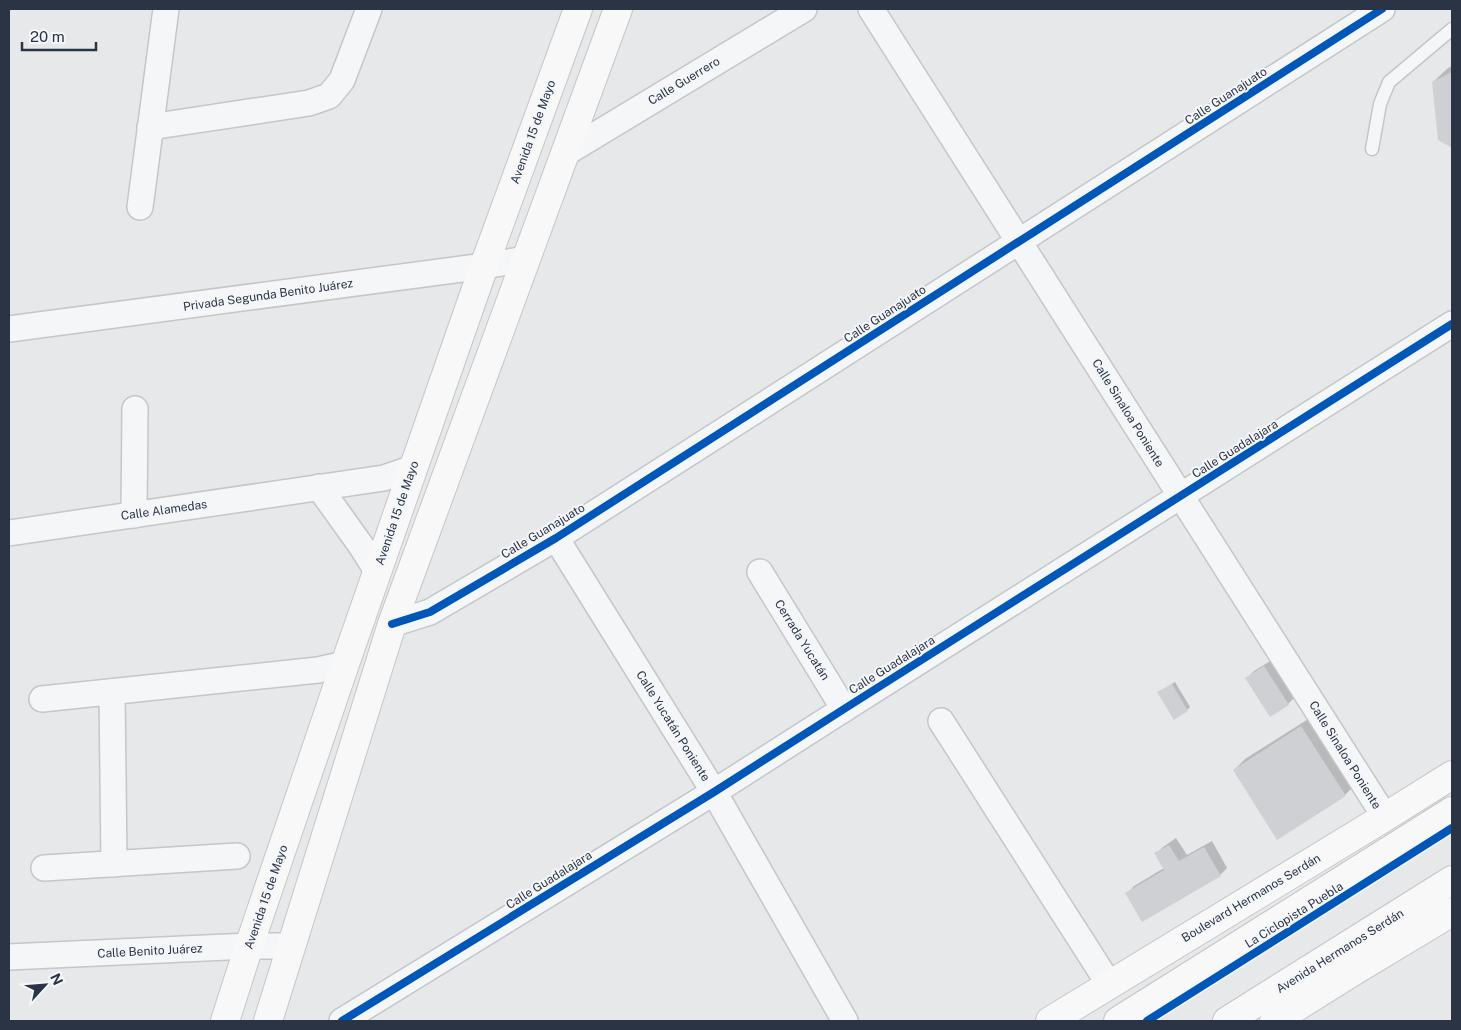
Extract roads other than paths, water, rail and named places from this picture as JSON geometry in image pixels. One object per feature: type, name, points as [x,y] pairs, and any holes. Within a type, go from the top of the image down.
[{"type":"main road","name":"Avenida 15 de Mayo","points":[[225,1021],[413,468],[484,266],[578,9]]},
{"type":"main road","points":[[268,1021],[392,624],[618,9]]},
{"type":"main road","name":"Boulevard Hermanos Serdán","points":[[1050,1021],[1452,775]]},
{"type":"main road","points":[[1118,1021],[1452,811]]},
{"type":"main road","name":"Avenida Hermanos Serdán","points":[[1227,1021],[1450,886]]},
{"type":"main road","points":[[1274,1021],[1452,912]]},
{"type":"main road","points":[[1310,970],[1354,971]]},
{"type":"street","points":[[140,207],[166,9]]},
{"type":"street","points":[[150,127],[310,103],[329,96],[342,80],[368,9]]},
{"type":"street","name":"Calle Guerrero","points":[[564,154],[804,9]]},
{"type":"street","name":"Calle Sinaloa Poniente","points":[[871,9],[1385,817]]},
{"type":"street","name":"Calle Guanajuato","points":[[392,624],[430,612],[556,538],[1382,9]]},
{"type":"street","name":"Privada Segunda Benito Juárez","points":[[9,329],[526,259]]},
{"type":"street","name":"Calle Guadalajara","points":[[342,1021],[714,792],[1452,324]]},
{"type":"street","points":[[134,515],[135,409]]},
{"type":"street","name":"Calle Alamedas","points":[[9,533],[384,478],[413,468]]},
{"type":"street","points":[[319,487],[362,546],[377,572]]},
{"type":"street","name":"Calle Yucatán Poniente","points":[[556,538],[714,792],[845,1021]]},
{"type":"street","name":"Cerrada Yucatán","points":[[760,572],[844,709]]},
{"type":"street","points":[[42,699],[318,670],[345,664]]},
{"type":"street","points":[[112,692],[114,864]]},
{"type":"street","points":[[941,721],[1109,984]]},
{"type":"street","points":[[44,868],[237,856]]},
{"type":"street","name":"Calle Benito Juárez","points":[[9,957],[249,946],[291,946]]},
{"type":"lane","points":[[1372,149],[1380,104],[1389,82],[1452,29]]}]
